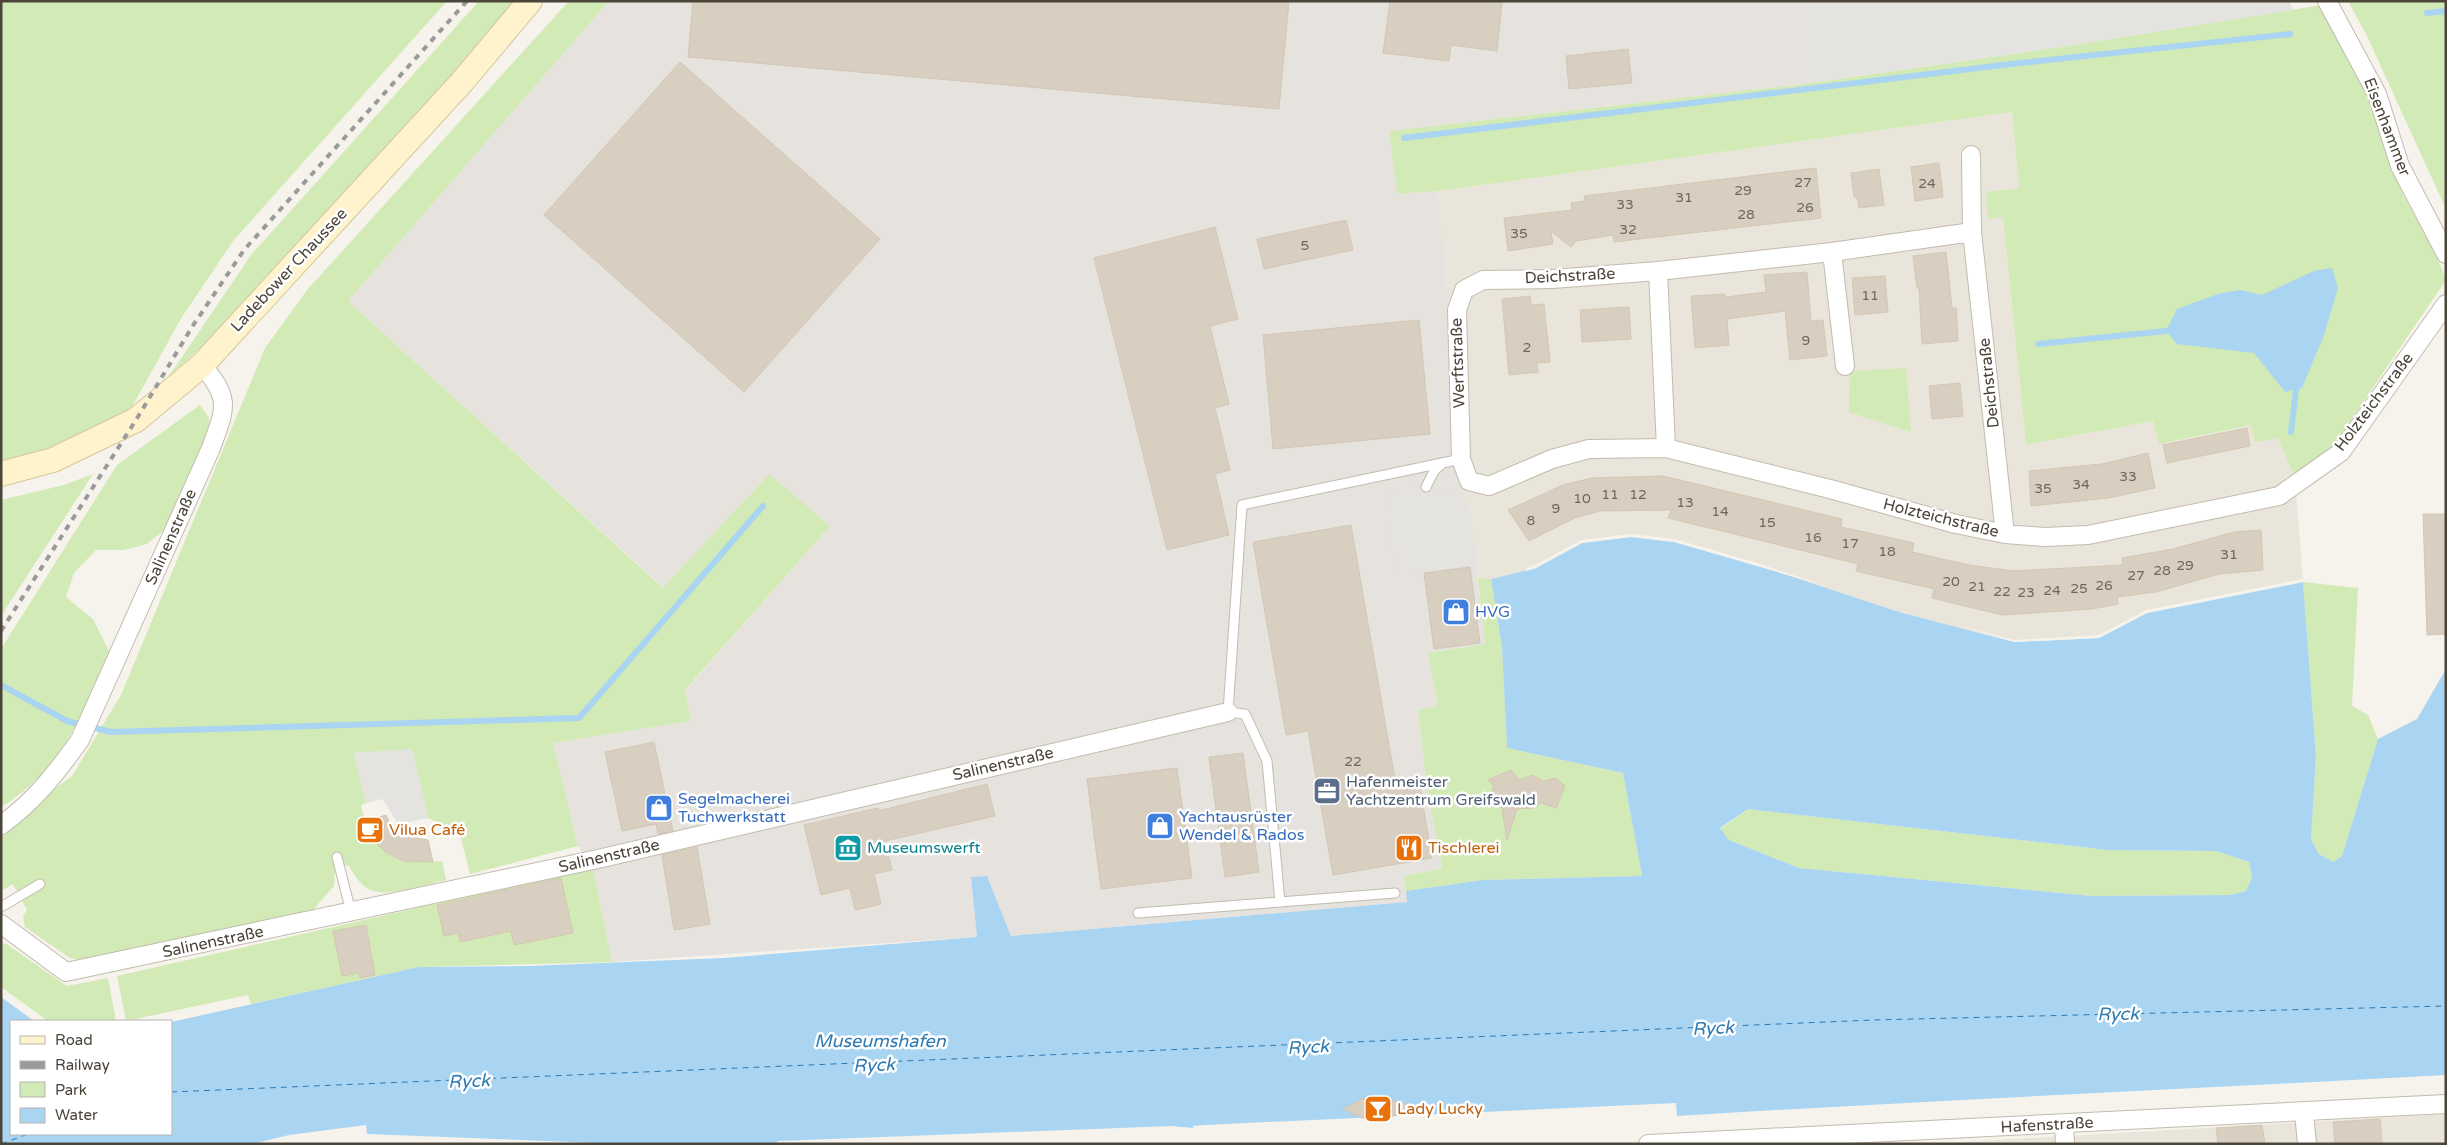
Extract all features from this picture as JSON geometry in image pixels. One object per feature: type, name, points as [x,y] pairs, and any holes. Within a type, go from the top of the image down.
[{"type":"street","name":"Ladebower Chaussee","points":[[1,474],[53,460],[136,420],[202,365],[462,82],[530,1]]},
{"type":"street","name":"Eisenhammer","points":[[2328,1],[2377,94],[2400,166],[2446,254]]},
{"type":"street","name":"Deichstraße","points":[[1971,155],[1972,232],[2005,534]]},
{"type":"street","name":"Deichstraße","points":[[1483,280],[1552,278],[1658,271],[1832,252],[1972,232]]},
{"type":"street","points":[[1832,252],[1845,366]]},
{"type":"street","points":[[1658,271],[1666,448]]},
{"type":"street","name":"Werftstraße","points":[[1452,461],[1457,310],[1464,290],[1483,280]]},
{"type":"street","name":"Holzteichstraße","points":[[1452,461],[1469,481],[1488,486],[1552,458],[1589,449],[1666,448],[1830,489],[1956,524],[2005,534],[2045,538],[2088,535],[2279,496],[2341,452],[2446,304]]},
{"type":"street","name":"Salinenstraße","points":[[1,825],[18,813],[54,776],[80,740],[211,448],[223,413],[222,394],[213,378],[202,365]]},
{"type":"street","name":"Salinenstraße","points":[[1,924],[66,972],[598,859],[1228,712]]},
{"type":"street","name":"Hafenstraße","points":[[1648,1144],[2304,1113],[2446,1104]]},
{"type":"street","points":[[2304,1113],[2307,1144]]},
{"type":"street","points":[[2064,1124],[2065,1144]]},
{"type":"lane","points":[[1426,487],[1434,471],[1452,461]]},
{"type":"lane","points":[[1280,902],[1267,762],[1245,714],[1228,712],[1242,505],[1452,461]]},
{"type":"lane","points":[[337,857],[352,912]]},
{"type":"lane","points":[[1,907],[40,884]]},
{"type":"lane","points":[[1138,913],[1395,893]]},
{"type":"shaded area","points":[[609,1],[1800,1],[1796,85],[1389,131],[1397,194],[1438,191],[1448,297],[1454,454],[1471,516],[1485,644],[1428,653],[1438,706],[1418,710],[1426,781],[1442,868],[1404,876],[1407,902],[1011,936],[987,876],[971,877],[977,937],[612,962],[593,868],[578,846],[553,743],[691,721],[685,691],[830,526],[768,475],[664,588],[348,301]]},
{"type":"shaded area","points":[[1800,1],[2290,1],[2293,10],[2053,48],[1796,85]]},
{"type":"shaded area","points":[[2012,112],[2019,188],[1986,192],[2003,217],[2026,445],[2153,421],[2159,444],[2252,425],[2278,437],[2295,478],[2303,582],[2147,613],[2099,638],[2014,642],[1899,612],[1754,564],[1674,542],[1536,568],[1491,579],[1478,578],[1471,516],[1454,454],[1448,297],[1438,191]]},
{"type":"shaded area","points":[[1426,487],[1464,492],[1471,516],[1477,565],[1396,576],[1385,489]]},
{"type":"shaded area","points":[[412,749],[428,818],[398,824],[383,799],[366,803],[354,753]]},
{"type":"shaded area","points":[[2446,1114],[2446,1144],[1925,1144],[1996,1140]]},
{"type":"green space","points":[[1,1],[447,1],[233,241],[180,320],[131,409],[49,448],[1,461]]},
{"type":"green space","points":[[479,1],[518,1],[422,111],[268,280],[210,339],[169,376],[251,255]]},
{"type":"green space","points":[[569,1],[609,1],[348,301],[663,588],[769,474],[830,526],[685,690],[691,721],[553,743],[578,846],[470,874],[460,834],[428,818],[412,750],[354,753],[366,803],[361,805],[365,821],[378,845],[388,853],[411,861],[442,861],[446,880],[395,892],[376,892],[362,884],[348,865],[335,868],[334,886],[313,910],[116,956],[89,961],[70,958],[25,927],[23,916],[27,910],[13,884],[1,891],[1,837],[23,820],[53,790],[72,776],[121,695],[265,348],[307,290]]},
{"type":"green space","points":[[2348,1],[2446,1],[2446,209],[2367,36]]},
{"type":"green space","points":[[2322,5],[2363,84],[2402,193],[2437,257],[2446,280],[2336,442],[2295,478],[2278,438],[2255,442],[2251,425],[2159,444],[2153,421],[2026,445],[2003,217],[1988,219],[1986,192],[2019,188],[2012,112],[1438,191],[1397,194],[1389,131],[1796,85],[2053,48]]},
{"type":"green space","points":[[1906,368],[1911,432],[1849,412],[1850,371]]},
{"type":"green space","points":[[200,405],[209,418],[210,434],[169,526],[147,544],[124,550],[96,550],[74,573],[66,597],[93,619],[110,653],[79,719],[55,758],[40,776],[1,807],[1,649],[117,465]]},
{"type":"green space","points":[[93,474],[1,616],[1,500],[64,485]]},
{"type":"green space","points":[[1478,578],[1491,579],[1502,647],[1507,748],[1623,773],[1642,876],[1483,880],[1406,891],[1404,876],[1442,868],[1426,781],[1418,710],[1438,706],[1428,653],[1485,644]]},
{"type":"green space","points":[[2303,582],[2358,588],[2352,706],[2368,715],[2378,739],[2342,856],[2333,862],[2319,854],[2311,839],[2316,756]]},
{"type":"green space","points":[[1748,809],[2108,850],[2216,851],[2249,862],[2252,878],[2246,891],[2230,895],[2091,896],[1799,868],[1729,840],[1720,829]]},
{"type":"green space","points":[[593,868],[612,962],[419,967],[251,1004],[248,995],[131,1020],[126,1020],[117,976]]},
{"type":"green space","points":[[5,943],[67,986],[108,978],[116,1020],[47,1020],[1,987],[1,945]]},
{"type":"water","points":[[2332,268],[2338,288],[2324,335],[2302,388],[2285,392],[2254,353],[2177,344],[2166,331],[2177,309],[2221,293],[2240,290],[2262,295],[2314,271]]},
{"type":"water","points":[[1631,537],[1674,542],[1754,564],[1899,612],[2014,642],[2099,638],[2147,613],[2303,582],[2316,756],[2311,839],[2319,854],[2333,862],[2342,856],[2378,739],[2417,719],[2446,669],[2446,1075],[1677,1116],[1676,1103],[1205,1125],[1193,1126],[1193,1128],[1171,1126],[778,1141],[775,1144],[624,1144],[367,1134],[366,1125],[289,1135],[252,1144],[1,1144],[1,997],[33,1020],[10,1020],[10,1135],[172,1135],[172,1022],[419,967],[529,966],[724,958],[977,937],[971,877],[987,876],[1011,936],[1407,902],[1406,891],[1483,880],[1642,876],[1623,773],[1507,748],[1502,647],[1491,579],[1536,568],[1582,543]],"holes":[[[1748,809],[2108,850],[2216,851],[2249,862],[2252,878],[2246,891],[2230,895],[2091,896],[1799,868],[1729,840],[1720,828]]]},
{"type":"pier","points":[[1631,534],[1675,539],[1836,589],[1674,542],[1631,537],[1582,543],[1536,568],[1526,571],[1525,569],[1581,540]]},
{"type":"pier","points":[[2303,579],[2303,582],[2147,613],[2099,638],[2014,642],[1950,623],[2014,640],[2099,635],[2146,610]]},
{"type":"building","points":[[693,1],[1289,1],[1279,109],[688,57]]},
{"type":"building","points":[[1390,1],[1502,1],[1497,51],[1451,45],[1449,61],[1383,53]]},
{"type":"building","points":[[1628,49],[1632,83],[1569,89],[1566,56]]},
{"type":"building","points":[[680,62],[880,239],[744,392],[544,215]]},
{"type":"building","points":[[1939,163],[1943,197],[1915,201],[1911,167]]},
{"type":"building","points":[[1816,168],[1821,218],[1614,242],[1613,235],[1576,241],[1571,247],[1551,231],[1553,244],[1508,251],[1504,218],[1572,210],[1571,203],[1585,201],[1584,196]]},
{"type":"building","points":[[1879,169],[1884,205],[1859,208],[1857,197],[1854,197],[1851,173]]},
{"type":"building","points":[[1346,220],[1353,250],[1264,269],[1257,239]]},
{"type":"building","points":[[1215,227],[1238,319],[1210,326],[1229,404],[1215,408],[1230,470],[1215,474],[1229,535],[1167,550],[1094,258]]},
{"type":"building","points":[[1946,252],[1952,308],[1956,308],[1958,341],[1922,344],[1919,288],[1917,288],[1913,256]]},
{"type":"building","points":[[1807,272],[1811,321],[1823,320],[1827,356],[1790,360],[1785,311],[1727,319],[1729,345],[1695,348],[1691,296],[1725,294],[1726,297],[1766,292],[1764,275]]},
{"type":"building","points":[[1885,276],[1888,312],[1855,315],[1852,278]]},
{"type":"building","points":[[1530,296],[1531,305],[1544,304],[1550,362],[1537,363],[1538,372],[1509,375],[1502,299]]},
{"type":"building","points":[[1629,307],[1631,339],[1582,342],[1580,310]]},
{"type":"building","points":[[1419,320],[1430,434],[1273,449],[1263,335]]},
{"type":"building","points":[[1960,383],[1963,416],[1932,419],[1929,386]]},
{"type":"building","points":[[2247,428],[2250,446],[2167,463],[2163,445]]},
{"type":"building","points":[[2148,453],[2155,488],[2108,498],[2031,506],[2029,471],[2102,464]]},
{"type":"building","points":[[1663,476],[1842,519],[1841,527],[1914,543],[1912,552],[1969,565],[2014,571],[2123,565],[2122,558],[2173,549],[2234,532],[2261,530],[2263,570],[2219,574],[2156,592],[2117,597],[2118,604],[2092,609],[2002,615],[1932,598],[1934,589],[1856,571],[1858,564],[1668,518],[1671,510],[1600,511],[1575,518],[1529,541],[1508,510],[1563,485],[1592,478]]},
{"type":"building","points":[[2423,514],[2446,514],[2446,634],[2427,635]]},
{"type":"building","points":[[1351,525],[1397,791],[1420,787],[1432,858],[1333,875],[1308,731],[1286,735],[1253,542]]},
{"type":"building","points":[[1470,567],[1480,643],[1434,649],[1424,573]]},
{"type":"building","points":[[654,742],[673,831],[658,834],[656,824],[622,831],[605,752]]},
{"type":"building","points":[[1243,753],[1259,872],[1225,877],[1209,757]]},
{"type":"building","points":[[1177,768],[1192,878],[1101,889],[1087,779]]},
{"type":"building","points":[[1511,770],[1519,780],[1533,775],[1543,781],[1556,778],[1565,786],[1556,808],[1541,803],[1533,808],[1517,809],[1507,840],[1502,808],[1487,800],[1494,786],[1488,780]]},
{"type":"building","name":"Museumswerft","points":[[987,784],[995,816],[885,841],[892,870],[874,874],[881,904],[855,910],[850,888],[821,895],[804,825],[878,808],[878,811]]},
{"type":"building","points":[[386,815],[392,827],[405,836],[428,840],[433,862],[404,861],[385,852],[377,844],[364,822]]},
{"type":"building","points":[[697,847],[710,924],[674,930],[662,855]]},
{"type":"building","points":[[561,878],[573,933],[514,945],[511,931],[460,942],[458,933],[444,936],[437,905]]},
{"type":"building","points":[[366,925],[375,975],[360,978],[359,973],[342,976],[333,931]]},
{"type":"building","name":"Lady Lucky","points":[[1362,1099],[1387,1099],[1425,1109],[1388,1117],[1362,1118],[1343,1109]]},
{"type":"building","points":[[2380,1119],[2382,1144],[2335,1144],[2333,1122]]},
{"type":"building","points":[[2262,1125],[2265,1144],[2218,1144],[2216,1128]]},
{"type":"waterway","points":[[2427,13],[2446,11]]},
{"type":"waterway","points":[[1404,138],[2011,64],[2290,34]]},
{"type":"waterway","points":[[2038,344],[2166,331]]},
{"type":"waterway","points":[[2291,432],[2296,390]]},
{"type":"waterway","points":[[1,685],[67,721],[111,732],[579,718],[763,506]]},
{"type":"ferry route","points":[[172,1092],[1873,1020],[2446,1006]]},
{"type":"ferry route","points":[[1,1144],[25,1135]]},
{"type":"railway","points":[[1,631],[136,420],[192,327],[244,250],[467,1]]},
{"type":"place","name":"HVG","points":[[1456,612]]},
{"type":"place","name":"Hafenmeister Yachtzentrum Greifswald","points":[[1327,791]]},
{"type":"place","name":"Segelmacherei Tuchwerkstatt","points":[[659,808]]},
{"type":"place","name":"Yachtausrüster Wendel & Rados","points":[[1160,826]]},
{"type":"place","name":"Vilua Café","points":[[370,830]]},
{"type":"place","name":"Museumswerft","points":[[848,848]]},
{"type":"place","name":"Tischlerei","points":[[1409,848]]},
{"type":"place","name":"Lady Lucky","points":[[1378,1109]]},
{"type":"water label","name":"Ryck","points":[[2118,1014]]},
{"type":"water label","name":"Ryck","points":[[1713,1028]]},
{"type":"water label","name":"Museumshafen","points":[[880,1041]]},
{"type":"water label","name":"Ryck","points":[[1308,1047]]},
{"type":"water label","name":"Ryck","points":[[874,1065]]},
{"type":"water label","name":"Ryck","points":[[469,1081]]}]
